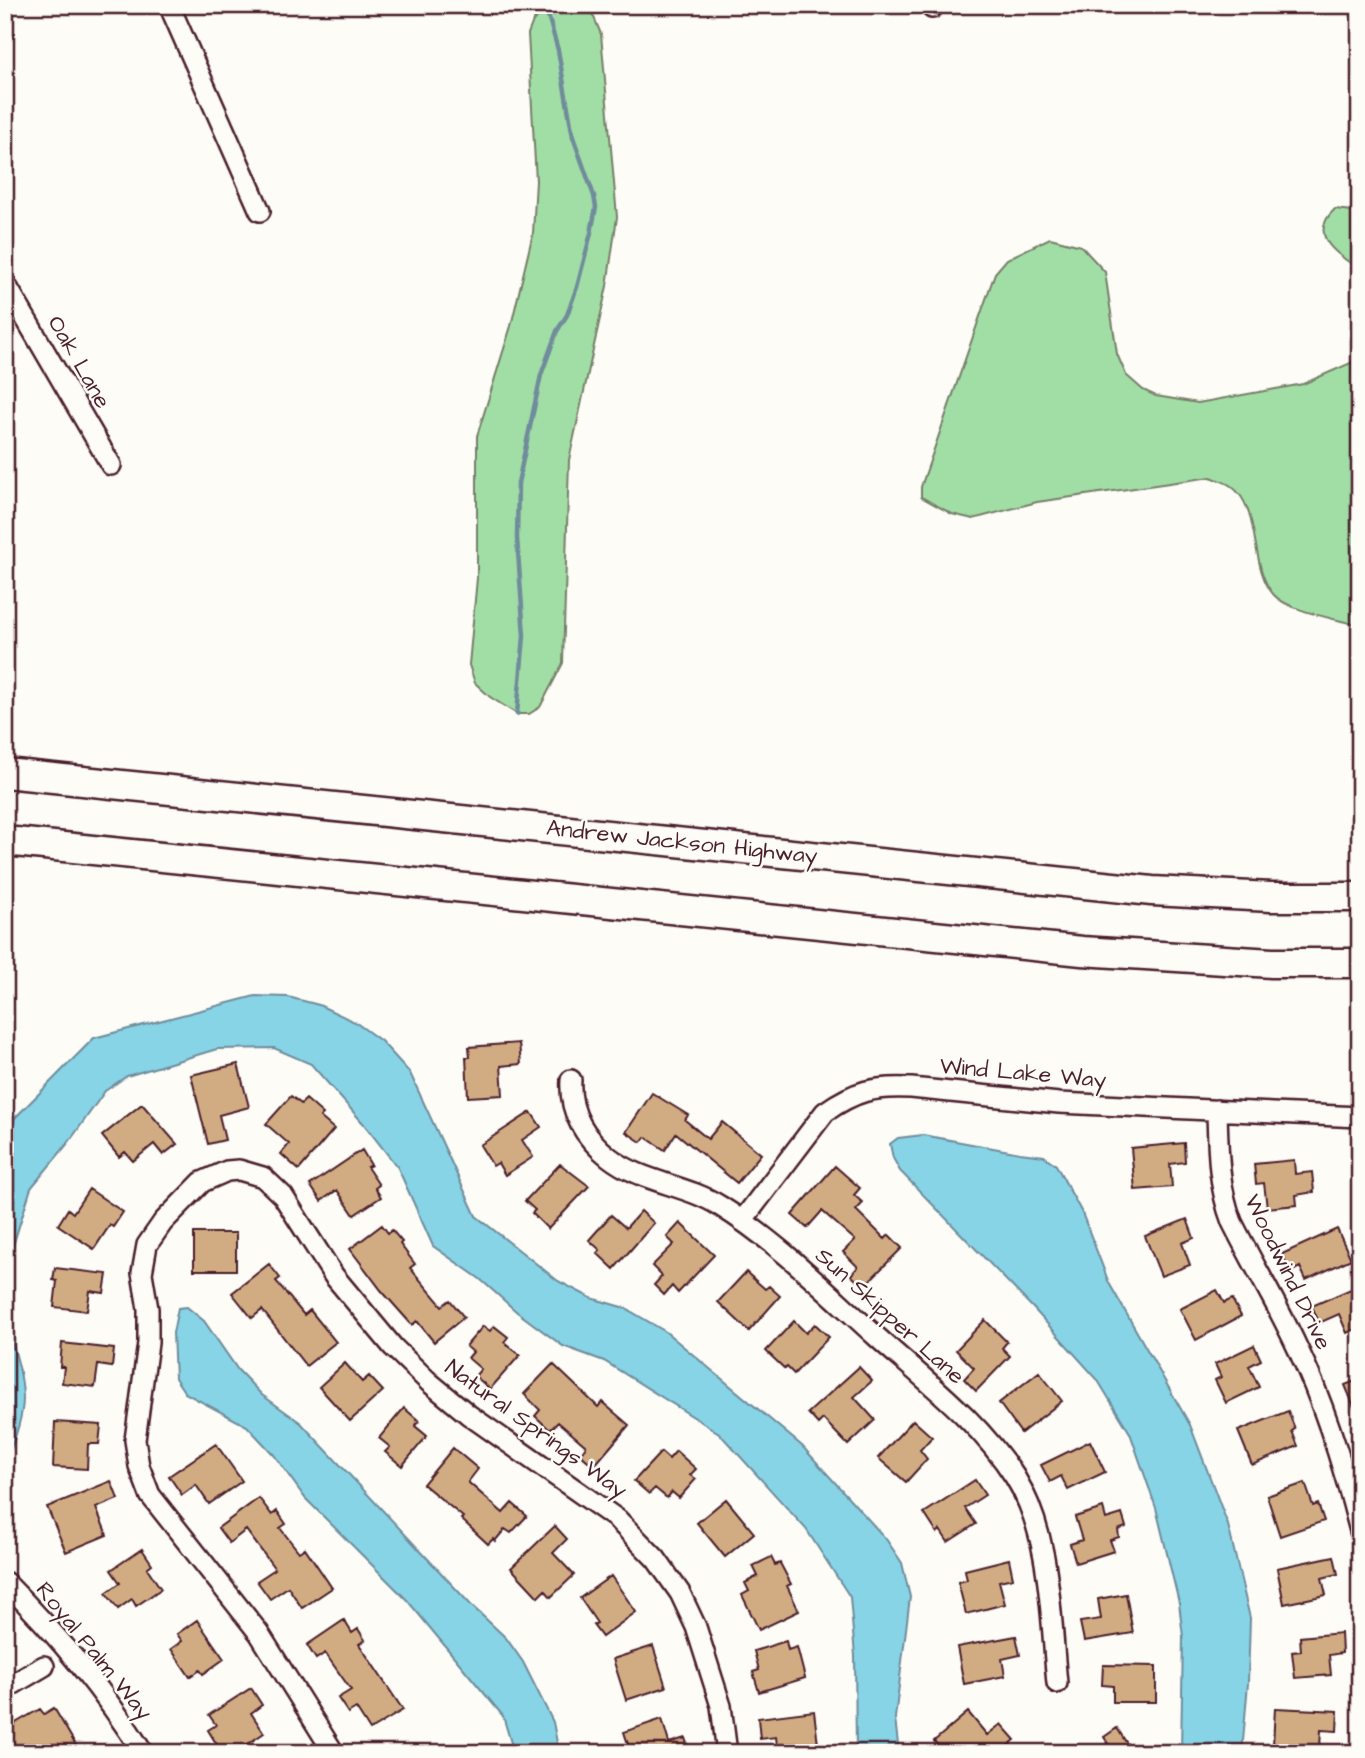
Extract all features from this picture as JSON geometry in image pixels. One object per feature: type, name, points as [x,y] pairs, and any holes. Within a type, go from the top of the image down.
[{"type":"highway","name":"Andrew Jackson Highway","points":[[5,773],[1152,891],[1271,897],[1360,897]]},
{"type":"highway","points":[[5,841],[1083,951],[1272,963],[1360,963]]},
{"type":"street","points":[[169,5],[260,211]]},
{"type":"street","name":"Oak Lane","points":[[5,283],[111,465]]},
{"type":"street","name":"Sun Skipper Lane","points":[[571,1080],[576,1116],[584,1130],[610,1157],[637,1173],[706,1197],[741,1220],[830,1293],[958,1410],[1003,1460],[1026,1499],[1040,1542],[1057,1683]]},
{"type":"street","name":"Wind Lake Way","points":[[741,1220],[825,1112],[871,1088],[886,1086],[1059,1103],[1360,1117]]},
{"type":"street","name":"Woodwind Drive","points":[[1217,1110],[1220,1171],[1226,1206],[1281,1312],[1310,1376],[1340,1457],[1360,1531]]},
{"type":"street","name":"Natural Springs Way","points":[[334,1753],[259,1633],[150,1495],[136,1453],[136,1432],[148,1343],[148,1309],[142,1273],[147,1245],[163,1222],[202,1182],[227,1171],[253,1172],[274,1185],[348,1294],[393,1346],[429,1382],[488,1429],[600,1506],[644,1545],[680,1593],[696,1627],[721,1706],[727,1753]]},
{"type":"street","name":"Royal Palm Way","points":[[5,1582],[46,1624],[88,1675],[143,1753]]},
{"type":"street","points":[[5,1689],[44,1666]]},
{"type":"green space","points":[[549,5],[582,5],[593,15],[601,34],[617,217],[607,286],[569,460],[563,663],[540,707],[529,714],[517,714],[490,697],[475,683],[469,665],[477,578],[477,436],[511,326],[533,233],[536,181],[528,34],[533,21]]},
{"type":"green space","points":[[1335,209],[1360,212],[1360,270],[1335,251],[1324,236],[1327,219]]},
{"type":"green space","points":[[1050,238],[1081,246],[1105,272],[1117,354],[1126,375],[1143,390],[1156,396],[1198,403],[1303,384],[1351,363],[1360,355],[1360,626],[1290,606],[1274,595],[1261,570],[1252,523],[1241,496],[1229,485],[1211,477],[1037,502],[973,519],[952,514],[921,497],[921,487],[995,273],[1007,259]]},
{"type":"water","points":[[255,996],[288,997],[319,1005],[355,1022],[381,1041],[410,1073],[476,1216],[558,1281],[591,1298],[625,1308],[666,1332],[802,1446],[886,1539],[902,1563],[910,1597],[895,1718],[899,1753],[856,1753],[855,1656],[850,1597],[806,1529],[719,1433],[604,1361],[563,1346],[517,1312],[480,1279],[433,1246],[398,1168],[311,1064],[274,1048],[217,1049],[127,1076],[105,1091],[69,1142],[31,1188],[11,1252],[5,1309],[5,1128],[94,1038]]},
{"type":"water","points":[[923,1135],[1044,1156],[1056,1165],[1082,1213],[1109,1283],[1190,1425],[1228,1525],[1250,1618],[1242,1753],[1181,1753],[1183,1637],[1179,1603],[1156,1508],[1130,1433],[1097,1379],[1033,1308],[900,1171],[890,1144],[898,1138]]},
{"type":"water","points":[[187,1307],[204,1321],[238,1370],[262,1395],[301,1423],[471,1605],[506,1638],[523,1662],[553,1722],[559,1753],[514,1753],[503,1716],[407,1600],[305,1498],[274,1455],[247,1426],[185,1393],[175,1378],[173,1333],[178,1308]]},
{"type":"water","points":[[5,1317],[19,1368],[23,1407],[5,1464]]},
{"type":"building","points":[[519,1043],[521,1064],[501,1066],[503,1095],[468,1097],[466,1057],[470,1057],[469,1047]]},
{"type":"building","points":[[238,1064],[249,1107],[219,1115],[225,1140],[208,1144],[191,1075]]},
{"type":"building","points":[[652,1093],[688,1115],[685,1120],[708,1139],[722,1122],[761,1154],[737,1183],[676,1133],[665,1150],[645,1137],[641,1142],[626,1132]]},
{"type":"building","points":[[291,1096],[301,1104],[306,1099],[323,1114],[320,1117],[334,1129],[299,1170],[281,1154],[289,1144],[266,1124]]},
{"type":"building","points":[[142,1104],[177,1144],[163,1155],[154,1144],[133,1161],[125,1152],[119,1157],[102,1136]]},
{"type":"building","points":[[531,1112],[541,1127],[522,1140],[533,1157],[505,1175],[498,1163],[493,1166],[480,1145]]},
{"type":"building","points":[[1184,1143],[1185,1162],[1170,1164],[1172,1187],[1135,1190],[1131,1148]]},
{"type":"building","points":[[362,1150],[371,1165],[367,1167],[379,1185],[375,1188],[381,1197],[354,1215],[337,1190],[321,1201],[310,1185]]},
{"type":"building","points":[[1294,1160],[1295,1174],[1312,1172],[1314,1192],[1296,1195],[1297,1205],[1267,1208],[1264,1183],[1256,1184],[1254,1164]]},
{"type":"building","points":[[560,1164],[589,1186],[548,1229],[532,1213],[535,1210],[525,1201]]},
{"type":"building","points":[[835,1166],[860,1188],[854,1195],[863,1203],[856,1210],[885,1239],[889,1235],[902,1248],[863,1287],[851,1275],[858,1267],[843,1252],[855,1240],[822,1211],[807,1228],[792,1215]]},
{"type":"building","points":[[89,1189],[123,1212],[113,1227],[110,1225],[94,1249],[58,1225],[68,1209],[73,1213]]},
{"type":"building","points":[[641,1211],[654,1223],[614,1269],[597,1253],[600,1250],[589,1240],[611,1215],[626,1228]]},
{"type":"building","points":[[1187,1219],[1194,1238],[1182,1243],[1190,1265],[1161,1276],[1145,1236]]},
{"type":"building","points":[[680,1223],[714,1255],[678,1293],[672,1286],[664,1295],[654,1285],[662,1276],[652,1266],[674,1244],[667,1237]]},
{"type":"building","points":[[382,1225],[388,1233],[392,1230],[402,1242],[400,1244],[415,1264],[410,1268],[442,1306],[450,1300],[464,1317],[434,1342],[417,1321],[412,1325],[350,1249]]},
{"type":"building","points":[[1337,1229],[1351,1259],[1306,1280],[1300,1267],[1291,1272],[1282,1254]]},
{"type":"building","points":[[194,1233],[236,1233],[236,1270],[194,1270]]},
{"type":"building","points":[[269,1264],[280,1278],[276,1281],[304,1315],[310,1310],[336,1342],[306,1366],[262,1310],[252,1318],[232,1293]]},
{"type":"building","points":[[55,1268],[107,1274],[104,1293],[90,1291],[87,1311],[54,1307],[57,1281],[53,1280]]},
{"type":"building","points":[[746,1272],[765,1289],[769,1286],[780,1296],[749,1331],[718,1302]]},
{"type":"building","points":[[1360,1285],[1360,1327],[1347,1333],[1339,1314],[1319,1323],[1312,1306]]},
{"type":"building","points":[[1217,1290],[1224,1303],[1232,1299],[1241,1316],[1196,1340],[1180,1309]]},
{"type":"building","points":[[985,1320],[1007,1342],[1002,1348],[1010,1356],[976,1391],[964,1379],[974,1368],[956,1350]]},
{"type":"building","points":[[794,1321],[806,1333],[815,1324],[829,1337],[794,1374],[766,1351]]},
{"type":"building","points":[[483,1326],[490,1331],[494,1326],[508,1337],[504,1342],[520,1355],[490,1389],[475,1376],[481,1369],[468,1358],[473,1352],[466,1346]]},
{"type":"building","points":[[62,1343],[114,1349],[112,1367],[98,1365],[95,1387],[62,1383]]},
{"type":"building","points":[[1254,1345],[1261,1360],[1249,1366],[1259,1387],[1226,1403],[1215,1380],[1221,1377],[1215,1364]]},
{"type":"building","points":[[345,1363],[362,1382],[369,1376],[383,1391],[350,1421],[319,1387]]},
{"type":"building","points":[[553,1364],[598,1407],[602,1402],[629,1425],[594,1466],[580,1454],[586,1446],[558,1422],[550,1430],[535,1416],[540,1410],[524,1394]]},
{"type":"building","points":[[859,1367],[872,1381],[854,1397],[875,1420],[848,1445],[823,1419],[818,1424],[808,1413]]},
{"type":"building","points":[[1039,1372],[1062,1401],[1021,1433],[999,1403]]},
{"type":"building","points":[[1360,1379],[1360,1419],[1359,1419],[1345,1385]]},
{"type":"building","points":[[404,1408],[419,1421],[415,1426],[427,1436],[402,1466],[385,1452],[390,1447],[379,1438]]},
{"type":"building","points":[[1288,1411],[1298,1446],[1252,1465],[1238,1431]]},
{"type":"building","points":[[913,1420],[932,1437],[920,1450],[927,1459],[906,1482],[878,1458]]},
{"type":"building","points":[[55,1422],[101,1425],[99,1444],[88,1444],[87,1469],[53,1467]]},
{"type":"building","points":[[1090,1441],[1105,1472],[1068,1490],[1061,1476],[1050,1482],[1041,1465]]},
{"type":"building","points":[[216,1444],[242,1481],[209,1504],[196,1485],[182,1495],[169,1476]]},
{"type":"building","points":[[453,1448],[478,1469],[468,1482],[503,1513],[512,1503],[527,1516],[511,1533],[505,1529],[495,1541],[493,1539],[488,1544],[461,1519],[463,1517],[423,1484]]},
{"type":"building","points":[[676,1451],[696,1469],[690,1475],[696,1479],[679,1498],[672,1492],[667,1498],[655,1488],[649,1494],[634,1481],[661,1452],[669,1459]]},
{"type":"building","points":[[975,1480],[985,1495],[965,1508],[976,1524],[948,1542],[940,1530],[937,1533],[924,1513]]},
{"type":"building","points":[[111,1481],[118,1499],[96,1508],[107,1535],[66,1552],[47,1507]]},
{"type":"building","points":[[1305,1483],[1313,1506],[1318,1504],[1324,1521],[1280,1536],[1267,1496]]},
{"type":"building","points":[[259,1498],[272,1515],[277,1511],[286,1524],[280,1528],[299,1552],[305,1548],[332,1588],[302,1608],[288,1587],[270,1599],[257,1581],[275,1569],[246,1530],[229,1543],[218,1528]]},
{"type":"building","points":[[726,1499],[754,1533],[725,1557],[697,1523]]},
{"type":"building","points":[[1103,1508],[1106,1519],[1122,1514],[1126,1527],[1118,1530],[1119,1537],[1110,1540],[1114,1551],[1076,1563],[1070,1544],[1082,1540],[1075,1517]]},
{"type":"building","points":[[555,1526],[567,1539],[553,1553],[574,1575],[551,1597],[545,1590],[538,1597],[511,1568]]},
{"type":"building","points":[[142,1549],[152,1564],[147,1568],[161,1589],[136,1606],[132,1599],[118,1609],[106,1593],[120,1583],[111,1570]]},
{"type":"building","points":[[1334,1556],[1338,1574],[1322,1578],[1326,1595],[1284,1604],[1277,1568]]},
{"type":"building","points":[[771,1557],[775,1565],[780,1563],[791,1584],[787,1586],[799,1611],[759,1630],[742,1595],[749,1591],[745,1583],[758,1576],[753,1566]]},
{"type":"building","points":[[1009,1559],[1013,1578],[999,1581],[1005,1604],[966,1614],[958,1582],[967,1580],[965,1570]]},
{"type":"building","points":[[611,1576],[636,1612],[602,1637],[593,1625],[597,1623],[580,1598]]},
{"type":"building","points":[[1126,1594],[1133,1633],[1084,1641],[1080,1622],[1101,1619],[1098,1599]]},
{"type":"building","points":[[197,1620],[224,1659],[203,1674],[200,1670],[190,1677],[171,1649],[182,1641],[177,1634]]},
{"type":"building","points":[[344,1620],[352,1633],[358,1629],[365,1640],[359,1644],[403,1710],[370,1730],[356,1708],[348,1713],[338,1698],[351,1690],[325,1653],[316,1659],[307,1645]]},
{"type":"building","points":[[1341,1633],[1342,1653],[1329,1655],[1331,1675],[1295,1678],[1292,1652],[1301,1651],[1300,1637]]},
{"type":"building","points":[[1016,1636],[1020,1655],[1002,1659],[1005,1676],[964,1684],[957,1647]]},
{"type":"building","points":[[786,1641],[788,1650],[797,1647],[805,1678],[759,1692],[753,1672],[759,1670],[754,1651]]},
{"type":"building","points":[[653,1646],[666,1687],[626,1700],[613,1659]]},
{"type":"building","points":[[1103,1665],[1156,1666],[1156,1702],[1113,1702],[1113,1686],[1102,1685]]},
{"type":"building","points":[[251,1688],[262,1705],[251,1713],[264,1733],[234,1753],[222,1753],[208,1730],[216,1725],[209,1715]]},
{"type":"building","points":[[54,1708],[77,1747],[67,1753],[5,1753],[5,1729],[40,1709],[44,1714]]},
{"type":"building","points":[[1275,1708],[1338,1711],[1337,1731],[1321,1730],[1320,1747],[1273,1745]]},
{"type":"building","points":[[814,1711],[819,1753],[778,1753],[776,1737],[760,1739],[758,1718]]},
{"type":"building","points":[[968,1712],[987,1735],[1001,1724],[1015,1740],[999,1753],[944,1753],[934,1741]]},
{"type":"building","points":[[662,1719],[669,1743],[685,1738],[690,1753],[631,1753],[624,1732]]},
{"type":"building","points":[[1117,1728],[1133,1753],[1114,1753],[1104,1737]]},
{"type":"waterway","points":[[517,714],[524,636],[517,538],[518,483],[541,375],[577,287],[596,207],[573,137],[558,50],[545,5]]}]
